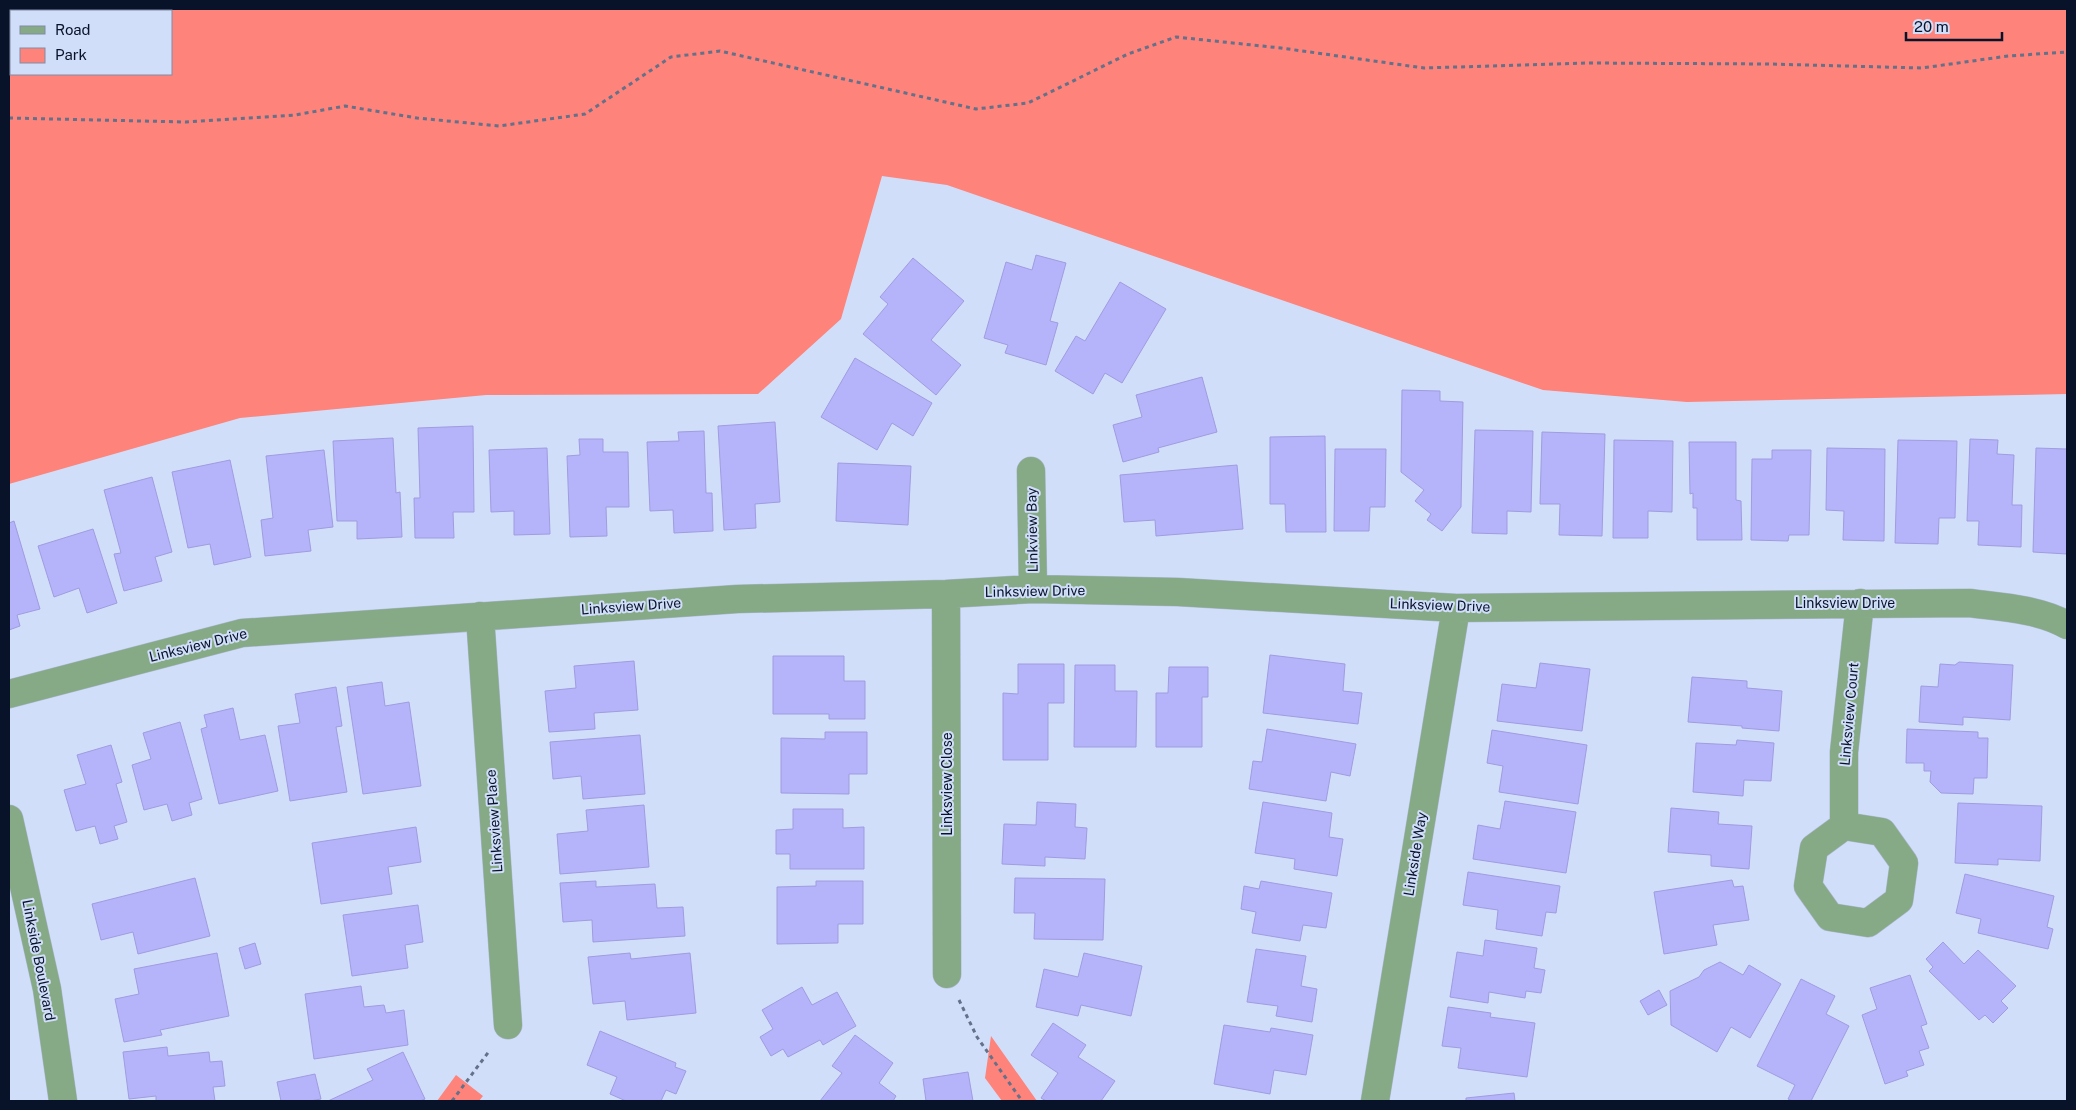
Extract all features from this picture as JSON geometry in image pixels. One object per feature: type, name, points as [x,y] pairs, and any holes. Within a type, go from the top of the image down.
[{"type":"street","name":"Linkview Bay","points":[[1031,471],[1034,589]]},
{"type":"street","name":"Linksview Drive","points":[[9,694],[242,633],[737,599],[946,594],[1034,589],[1178,592],[1456,608],[1969,603],[2018,609],[2058,620],[2067,625]]},
{"type":"street","name":"Linksview Close","points":[[946,594],[947,974]]},
{"type":"street","name":"Linksview Court","points":[[1844,826],[1844,752],[1860,603]]},
{"type":"street","name":"Linkside Way","points":[[1375,1101],[1456,608]]},
{"type":"street","name":"Linksview Place","points":[[480,616],[508,1026]]},
{"type":"street","name":"Linkside Boulevard","points":[[9,819],[47,989],[63,1101]]},
{"type":"path","points":[[9,118],[186,122],[296,115],[344,106],[417,118],[499,126],[585,114],[671,57],[720,52],[976,108],[1028,103],[1128,54],[1176,37],[1281,48],[1424,68],[1629,64],[1769,64],[1922,68],[2008,56],[2067,52]]},
{"type":"path","points":[[947,974],[977,1036],[1022,1101]]},
{"type":"path","points":[[452,1101],[508,1026]]},
{"type":"green space","points":[[9,9],[2067,9],[2067,394],[1687,402],[1543,390],[947,185],[882,176],[841,319],[758,394],[486,395],[240,418],[9,484]]},
{"type":"green space","points":[[991,1036],[1037,1101],[1002,1101],[985,1078]]},
{"type":"green space","points":[[456,1075],[483,1096],[479,1101],[437,1101]]},
{"type":"building","points":[[1036,255],[1066,263],[1050,321],[1058,323],[1046,365],[1005,353],[1008,345],[984,338],[1006,262],[1032,270]]},
{"type":"building","points":[[913,258],[964,301],[931,340],[961,365],[936,395],[863,334],[888,304],[880,297]]},
{"type":"building","points":[[1120,282],[1166,309],[1122,383],[1105,373],[1093,394],[1055,371],[1076,336],[1085,341]]},
{"type":"building","points":[[855,358],[932,403],[913,436],[892,423],[877,450],[821,417]]},
{"type":"building","points":[[1202,377],[1217,432],[1158,448],[1159,452],[1123,462],[1113,425],[1142,417],[1136,395]]},
{"type":"building","points":[[1402,390],[1440,391],[1440,401],[1463,402],[1461,507],[1442,531],[1427,520],[1431,514],[1415,501],[1424,490],[1401,472]]},
{"type":"building","points":[[775,422],[780,502],[755,504],[756,528],[724,530],[718,426]]},
{"type":"building","points":[[473,426],[474,512],[453,512],[454,538],[415,538],[414,498],[420,498],[418,428]]},
{"type":"building","points":[[1475,430],[1533,431],[1531,512],[1507,511],[1507,534],[1472,533]]},
{"type":"building","points":[[704,431],[706,493],[712,493],[713,531],[674,533],[673,510],[650,511],[647,442],[679,441],[678,432]]},
{"type":"building","points":[[1542,432],[1605,434],[1602,536],[1559,535],[1560,504],[1540,504]]},
{"type":"building","points":[[1325,436],[1326,532],[1286,532],[1285,504],[1270,504],[1270,437]]},
{"type":"building","points":[[393,438],[396,493],[400,492],[402,537],[357,539],[357,521],[337,521],[333,441]]},
{"type":"building","points":[[579,439],[603,439],[603,452],[628,452],[629,507],[606,507],[607,536],[570,537],[567,456],[580,455]]},
{"type":"building","points":[[1970,439],[1998,440],[1997,454],[2014,455],[2012,505],[2022,505],[2021,547],[1978,545],[1979,521],[1967,521]]},
{"type":"building","points":[[1614,440],[1673,441],[1672,512],[1648,511],[1648,538],[1613,538]]},
{"type":"building","points":[[1898,440],[1957,441],[1955,518],[1939,518],[1938,544],[1895,543]]},
{"type":"building","points":[[1689,442],[1736,442],[1736,500],[1741,501],[1742,540],[1697,540],[1697,508],[1693,508],[1693,493],[1690,494]]},
{"type":"building","points":[[547,448],[550,534],[514,535],[514,511],[491,512],[489,450]]},
{"type":"building","points":[[1827,448],[1885,449],[1884,541],[1843,540],[1844,511],[1826,510]]},
{"type":"building","points":[[2036,448],[2067,449],[2067,554],[2033,552]]},
{"type":"building","points":[[1335,449],[1386,449],[1385,507],[1370,507],[1369,531],[1334,531]]},
{"type":"building","points":[[324,450],[333,527],[308,530],[311,551],[265,556],[261,520],[273,518],[266,456]]},
{"type":"building","points":[[1772,450],[1811,450],[1809,535],[1789,535],[1788,541],[1751,540],[1752,459],[1772,459]]},
{"type":"building","points":[[230,460],[251,557],[214,565],[210,544],[188,548],[172,472]]},
{"type":"building","points":[[838,463],[911,466],[908,525],[836,521]]},
{"type":"building","points":[[1237,465],[1243,529],[1156,536],[1155,520],[1124,522],[1120,475]]},
{"type":"building","points":[[152,477],[172,552],[155,557],[162,581],[124,591],[114,554],[121,553],[104,490]]},
{"type":"building","points":[[14,521],[40,609],[17,615],[20,626],[9,630],[9,523]]},
{"type":"building","points":[[93,529],[117,603],[87,613],[79,588],[54,597],[38,546]]},
{"type":"building","points":[[1270,655],[1345,664],[1343,691],[1362,693],[1358,724],[1263,713]]},
{"type":"building","points":[[773,656],[844,656],[844,681],[865,681],[865,719],[829,719],[829,714],[773,714]]},
{"type":"building","points":[[634,661],[638,710],[594,713],[595,729],[549,732],[545,691],[576,688],[574,666]]},
{"type":"building","points":[[1959,662],[2013,665],[2010,720],[1963,717],[1963,725],[1919,722],[1921,686],[1938,687],[1940,664],[1955,665]]},
{"type":"building","points":[[1540,663],[1590,669],[1582,731],[1497,721],[1502,684],[1536,688]]},
{"type":"building","points":[[1018,664],[1064,664],[1064,703],[1048,703],[1048,760],[1003,760],[1003,693],[1018,694]]},
{"type":"building","points":[[1075,665],[1115,665],[1115,691],[1137,691],[1136,747],[1074,747]]},
{"type":"building","points":[[1169,667],[1208,667],[1208,697],[1202,697],[1202,747],[1156,747],[1156,693],[1168,693]]},
{"type":"building","points":[[1692,677],[1747,681],[1747,688],[1782,691],[1779,731],[1688,722]]},
{"type":"building","points":[[382,682],[385,706],[409,702],[421,786],[363,794],[347,687]]},
{"type":"building","points":[[336,687],[342,726],[336,727],[347,792],[290,801],[278,726],[300,723],[295,694]]},
{"type":"building","points":[[233,708],[240,740],[265,735],[278,791],[219,804],[201,729],[207,727],[204,715]]},
{"type":"building","points":[[180,722],[202,799],[189,803],[192,815],[172,821],[167,804],[144,810],[132,765],[151,759],[143,733]]},
{"type":"building","points":[[1267,729],[1356,744],[1350,776],[1331,772],[1326,801],[1249,789],[1253,761],[1262,762]]},
{"type":"building","points":[[1907,729],[1978,732],[1978,738],[1988,738],[1987,778],[1974,778],[1973,794],[1941,793],[1930,782],[1931,771],[1924,771],[1924,763],[1906,763]]},
{"type":"building","points":[[1492,730],[1587,745],[1578,804],[1499,792],[1503,766],[1487,763]]},
{"type":"building","points":[[825,732],[867,732],[867,774],[849,774],[849,794],[781,793],[781,738],[825,739]]},
{"type":"building","points":[[640,735],[645,794],[583,799],[581,776],[553,779],[550,742]]},
{"type":"building","points":[[1737,740],[1774,743],[1771,781],[1744,780],[1743,796],[1693,792],[1696,743],[1736,745]]},
{"type":"building","points":[[111,745],[122,782],[116,784],[127,822],[114,826],[118,839],[100,844],[95,826],[76,831],[64,790],[86,784],[77,755]]},
{"type":"building","points":[[1505,801],[1576,812],[1566,873],[1473,859],[1478,825],[1500,829]]},
{"type":"building","points":[[1037,802],[1076,804],[1075,827],[1087,828],[1085,859],[1045,857],[1045,866],[1002,864],[1004,824],[1036,825]]},
{"type":"building","points":[[1263,802],[1332,813],[1329,837],[1343,839],[1337,876],[1294,869],[1295,859],[1255,853]]},
{"type":"building","points":[[1958,803],[2042,806],[2040,861],[1998,859],[1998,865],[1955,863]]},
{"type":"building","points":[[644,805],[649,867],[560,874],[557,834],[588,831],[586,810]]},
{"type":"building","points":[[1671,808],[1719,812],[1718,824],[1752,826],[1749,869],[1711,866],[1711,855],[1668,852]]},
{"type":"building","points":[[793,809],[843,809],[843,828],[864,827],[864,869],[790,869],[790,854],[776,854],[776,830],[793,829]]},
{"type":"building","points":[[416,827],[421,862],[388,867],[392,894],[321,904],[312,843]]},
{"type":"building","points":[[1468,872],[1560,886],[1556,913],[1546,912],[1542,936],[1496,929],[1498,910],[1463,905]]},
{"type":"building","points":[[1965,874],[2054,896],[2047,927],[2053,929],[2048,949],[1978,933],[1981,919],[1956,913]]},
{"type":"building","points":[[195,878],[210,936],[138,954],[133,932],[101,940],[92,904]]},
{"type":"building","points":[[1015,878],[1105,879],[1103,940],[1034,939],[1035,913],[1014,913]]},
{"type":"building","points":[[1732,880],[1734,887],[1743,886],[1749,920],[1713,925],[1717,945],[1664,954],[1654,892]]},
{"type":"building","points":[[596,881],[596,887],[655,884],[657,908],[683,907],[685,936],[593,942],[592,920],[563,922],[560,883]]},
{"type":"building","points":[[816,881],[863,881],[863,924],[838,924],[838,943],[777,944],[777,887],[816,886]]},
{"type":"building","points":[[1261,881],[1332,893],[1326,928],[1303,925],[1300,941],[1252,933],[1256,912],[1241,909],[1244,886],[1259,889]]},
{"type":"building","points":[[418,905],[423,942],[405,945],[408,968],[352,976],[343,915]]},
{"type":"building","points":[[1485,940],[1537,948],[1534,968],[1545,970],[1541,993],[1526,991],[1525,998],[1489,992],[1488,1003],[1450,997],[1457,952],[1483,956]]},
{"type":"building","points":[[1943,942],[1964,964],[1978,950],[2016,986],[2001,1001],[2008,1008],[1993,1023],[1985,1015],[1979,1020],[1929,971],[1933,967],[1926,959]]},
{"type":"building","points":[[255,943],[261,964],[245,969],[239,948]]},
{"type":"building","points":[[1256,949],[1306,956],[1301,986],[1317,989],[1312,1022],[1276,1016],[1278,1006],[1247,1002]]},
{"type":"building","points":[[217,953],[229,1016],[160,1030],[162,1035],[124,1042],[115,999],[139,994],[134,969]]},
{"type":"building","points":[[630,953],[631,959],[690,953],[696,1013],[627,1020],[625,1001],[593,1004],[588,957]]},
{"type":"building","points":[[1084,953],[1142,966],[1131,1016],[1081,1005],[1078,1016],[1036,1007],[1044,969],[1078,977]]},
{"type":"building","points":[[1720,962],[1743,975],[1749,965],[1781,984],[1750,1038],[1731,1027],[1717,1052],[1671,1025],[1670,991],[1699,977],[1704,970]]},
{"type":"building","points":[[1910,975],[1927,1024],[1921,1026],[1929,1048],[1919,1051],[1924,1065],[1906,1071],[1908,1076],[1885,1084],[1862,1015],[1877,1009],[1870,988]]},
{"type":"building","points":[[1801,979],[1835,996],[1826,1014],[1849,1026],[1811,1101],[1792,1101],[1788,1099],[1795,1085],[1757,1066]]},
{"type":"building","points":[[361,986],[364,1007],[384,1005],[386,1013],[404,1010],[408,1045],[314,1059],[305,994]]},
{"type":"building","points":[[802,987],[812,1005],[837,992],[856,1026],[823,1045],[820,1040],[788,1057],[783,1049],[771,1056],[760,1037],[773,1029],[762,1010]]},
{"type":"building","points":[[1659,990],[1667,1005],[1648,1015],[1640,1001]]},
{"type":"building","points":[[1448,1007],[1491,1013],[1490,1017],[1535,1023],[1527,1077],[1458,1068],[1461,1048],[1442,1046]]},
{"type":"building","points":[[1053,1023],[1086,1045],[1078,1057],[1115,1081],[1101,1101],[1046,1101],[1041,1098],[1058,1073],[1031,1055]]},
{"type":"building","points":[[1224,1025],[1270,1032],[1271,1028],[1313,1035],[1306,1075],[1274,1070],[1270,1094],[1214,1084]]},
{"type":"building","points":[[600,1031],[676,1063],[675,1067],[686,1071],[676,1094],[666,1090],[661,1101],[626,1101],[610,1094],[617,1077],[587,1065]]},
{"type":"building","points":[[855,1035],[893,1063],[879,1083],[896,1096],[893,1101],[820,1101],[842,1073],[832,1066]]},
{"type":"building","points":[[167,1047],[168,1056],[209,1052],[210,1062],[222,1061],[225,1086],[213,1087],[215,1101],[156,1101],[156,1096],[129,1099],[123,1052]]},
{"type":"building","points":[[403,1052],[425,1099],[420,1101],[328,1101],[373,1080],[367,1069]]},
{"type":"building","points":[[968,1072],[973,1101],[926,1101],[923,1079]]},
{"type":"building","points":[[315,1074],[321,1099],[281,1101],[277,1082]]},
{"type":"building","points":[[1514,1093],[1515,1101],[1466,1101],[1466,1098]]}]
